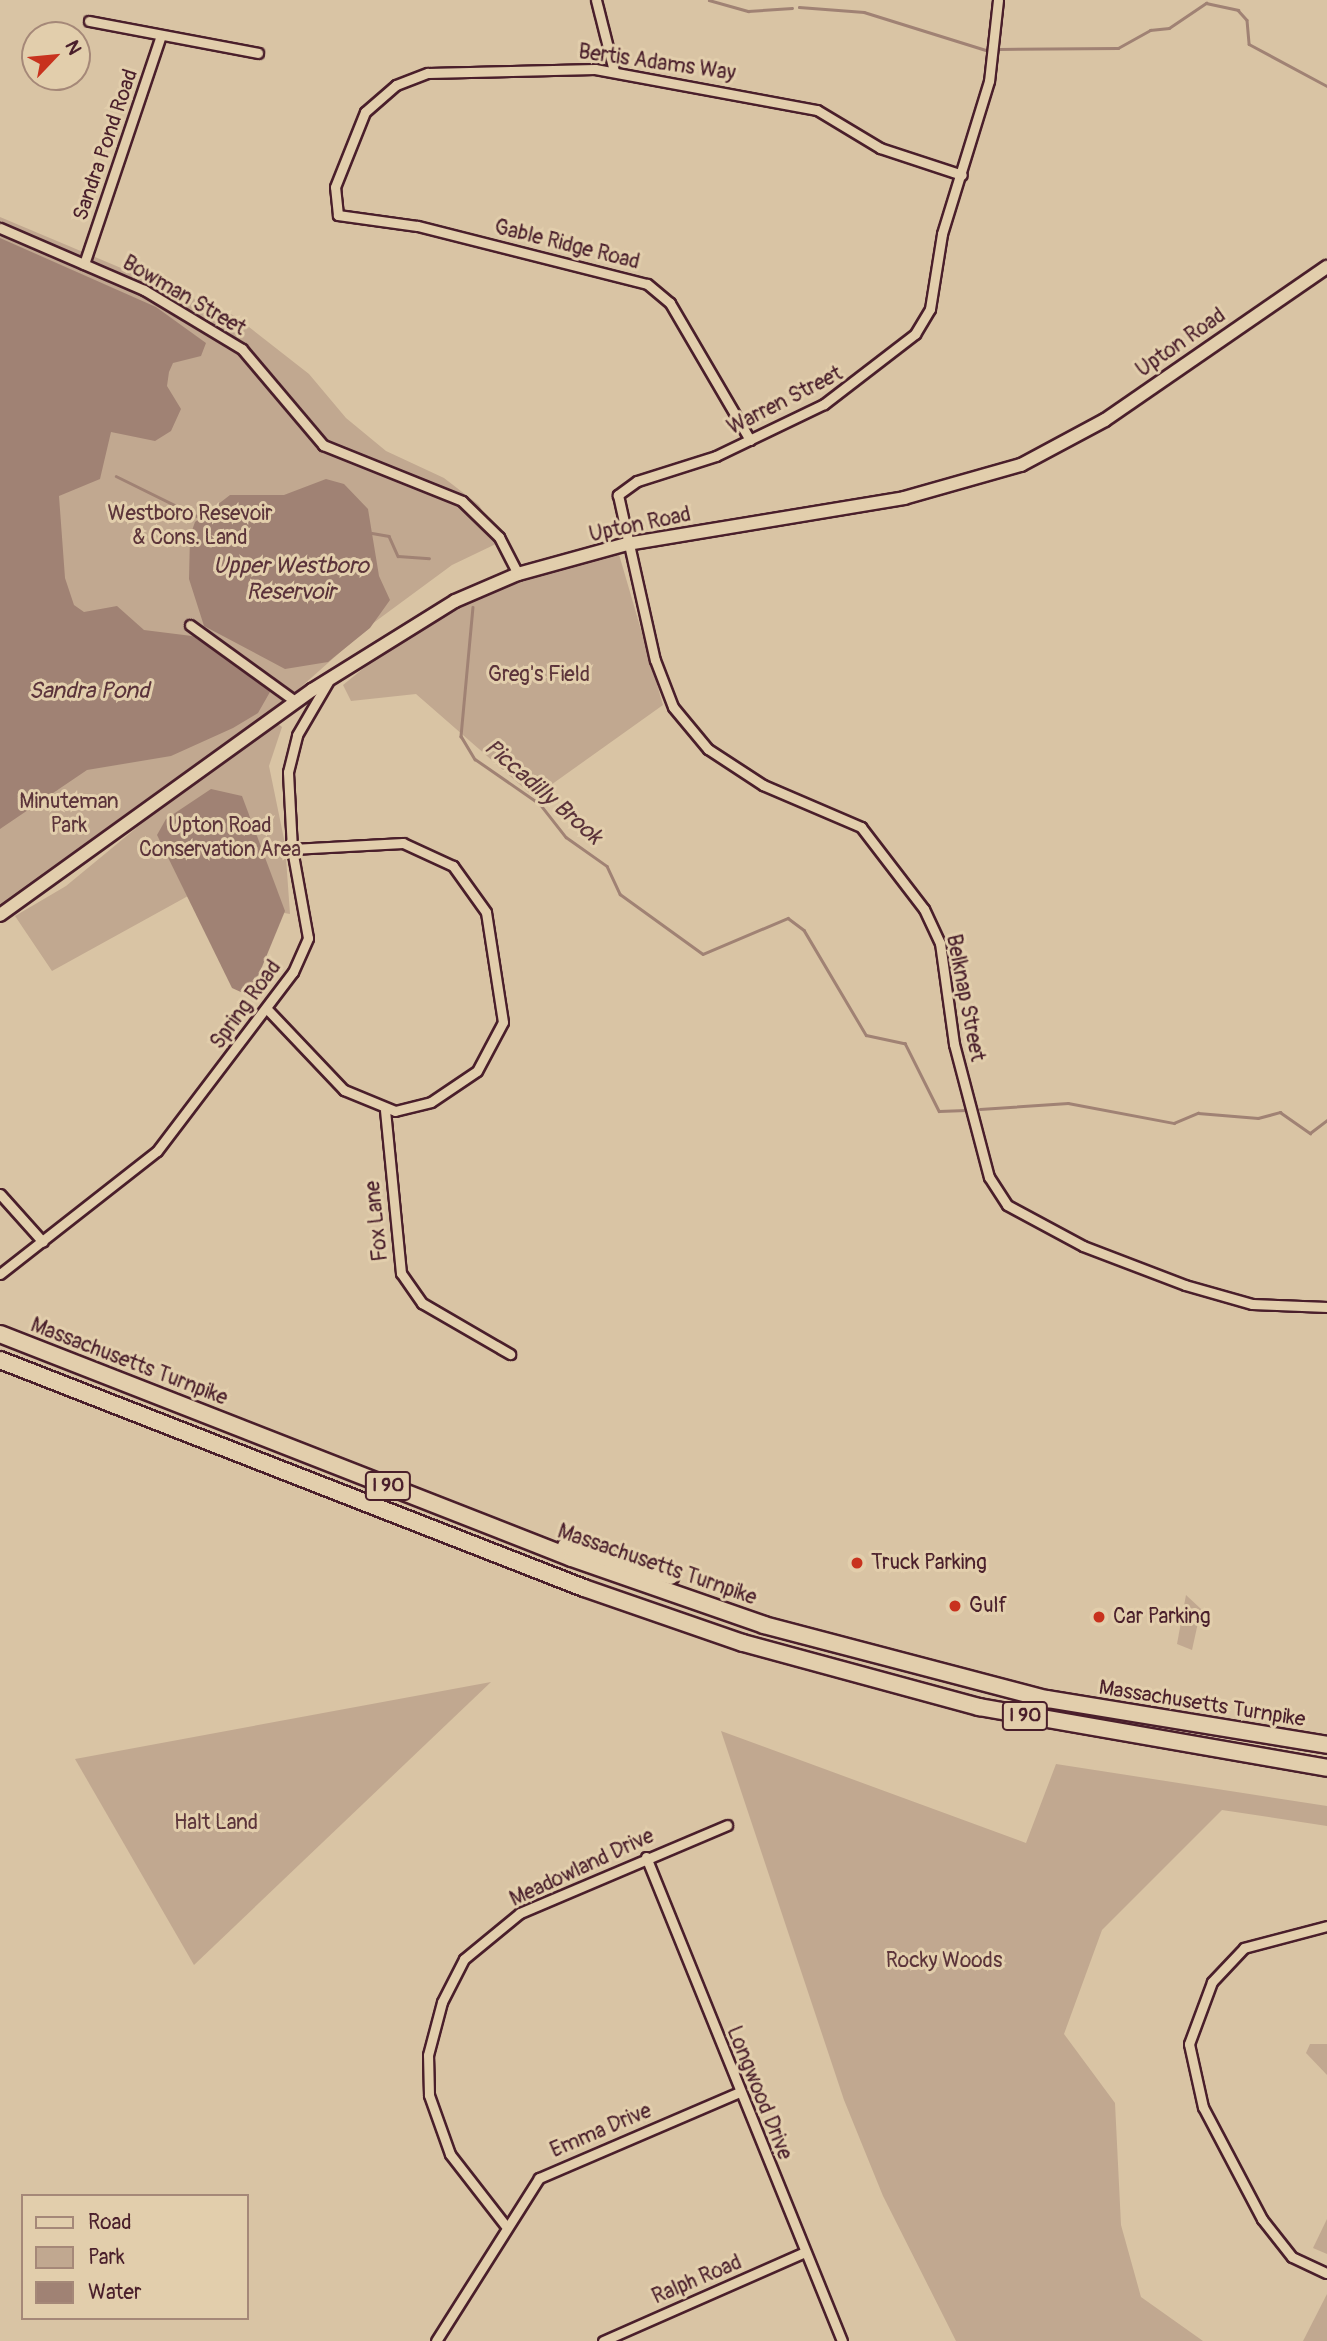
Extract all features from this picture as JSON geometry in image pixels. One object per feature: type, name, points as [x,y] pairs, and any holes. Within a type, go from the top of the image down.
[{"type":"highway","name":"Massachusetts Turnpike","points":[[0,1334],[482,1523],[695,1602],[874,1657],[1065,1703],[1327,1745]]},
{"type":"highway","name":"Massachusetts Turnpike","points":[[0,1360],[573,1583],[743,1643],[979,1707],[1327,1768]]},
{"type":"highway","points":[[482,1523],[671,1576]]},
{"type":"main road","name":"Upton Road","points":[[0,915],[295,701],[422,619],[518,573],[627,544],[904,498],[1021,465],[1105,420],[1327,267]]},
{"type":"street","points":[[596,0],[614,71]]},
{"type":"street","name":"Warren Street","points":[[627,544],[617,502],[624,488],[750,440],[843,394],[915,334],[930,309],[942,234],[989,81],[998,0]]},
{"type":"street","points":[[91,21],[160,38],[258,53]]},
{"type":"street","name":"Sandra Pond Road","points":[[84,264],[160,38]]},
{"type":"street","name":"Bertis Adams Way","points":[[337,213],[335,187],[353,129],[396,85],[449,70],[614,71],[817,110],[880,148],[962,175]]},
{"type":"street","name":"Gable Ridge Road","points":[[337,213],[647,284],[670,303],[750,440]]},
{"type":"street","name":"Bowman Street","points":[[0,228],[144,289],[242,349],[323,445],[462,501],[499,537],[518,573]]},
{"type":"street","name":"Belknap Street","points":[[627,544],[663,685],[696,738],[763,785],[861,827],[930,920],[943,957],[954,1044],[999,1196],[1083,1246],[1185,1285],[1252,1304],[1327,1307]]},
{"type":"street","points":[[190,625],[295,701]]},
{"type":"street","name":"Spring Road","points":[[0,1274],[157,1151],[267,1009],[308,938],[292,849],[286,790],[291,753],[335,674]]},
{"type":"street","points":[[267,1009],[344,1090],[385,1110],[413,1108],[447,1093],[477,1071],[498,1040],[502,1004],[486,912],[453,866],[421,848],[384,842],[292,849]]},
{"type":"street","name":"Fox Lane","points":[[385,1110],[396,1255],[405,1281],[438,1314],[510,1354]]},
{"type":"street","points":[[0,1194],[43,1242]]},
{"type":"street","name":"Meadowland Drive","points":[[505,2225],[468,2183],[438,2130],[428,2055],[442,2002],[464,1959],[489,1934],[568,1889],[727,1825]]},
{"type":"street","name":"Longwood Drive","points":[[646,1857],[842,2341]]},
{"type":"street","points":[[1327,1926],[1244,1948],[1212,1982],[1189,2044],[1203,2107],[1262,2220],[1292,2257],[1327,2273]]},
{"type":"street","name":"Emma Drive","points":[[436,2341],[505,2225],[539,2178],[740,2092]]},
{"type":"street","name":"Ralph Road","points":[[603,2341],[805,2252]]},
{"type":"green space","name":"Westboro Resevoir & Cons. Land","points":[[0,217],[235,316],[309,374],[346,418],[386,451],[444,478],[479,505],[500,542],[452,565],[372,624],[258,725],[270,717],[282,727],[269,766],[285,844],[290,914],[188,896],[52,971],[15,916],[66,886],[255,730],[219,747],[0,904]]},
{"type":"green space","name":"Greg's Field","points":[[618,551],[663,705],[534,797],[416,694],[351,701],[343,685],[381,654],[482,595]]},
{"type":"green space","points":[[1186,1595],[1201,1609],[1192,1650],[1177,1644]]},
{"type":"green space","name":"Halt Land","points":[[491,1682],[194,1965],[75,1759]]},
{"type":"green space","name":"Rocky Woods","points":[[721,1731],[1026,1843],[1056,1764],[1327,1806],[1327,1826],[1222,1810],[1102,1930],[1064,2034],[1115,2103],[1121,2225],[1141,2297],[1203,2341],[956,2341],[883,2196],[844,2100]]},
{"type":"green space","points":[[1310,2044],[1327,2044],[1327,2075],[1306,2053]]},
{"type":"green space","points":[[1327,2219],[1327,2254],[1313,2248]]},
{"type":"green space","points":[[1327,2294],[1327,2341],[1303,2341]]},
{"type":"water","name":"Sandra Pond","points":[[0,238],[156,307],[206,343],[201,356],[173,363],[169,372],[167,386],[181,409],[171,431],[155,441],[111,432],[100,479],[59,496],[65,578],[74,605],[84,612],[117,606],[144,630],[192,636],[265,680],[270,692],[258,713],[233,728],[171,756],[87,770],[0,829]]},
{"type":"water","name":"Upper Westboro Reservoir","points":[[326,479],[344,484],[368,509],[379,576],[390,600],[370,628],[328,662],[285,669],[204,626],[189,579],[190,536],[195,522],[230,495],[284,495]]},
{"type":"water","points":[[211,789],[242,796],[285,911],[257,979],[243,993],[232,988],[157,835],[166,819]]},
{"type":"waterway","points":[[709,0],[748,11],[792,8]]},
{"type":"waterway","points":[[999,49],[1118,48],[1150,30],[1169,28],[1206,3],[1238,10],[1247,20],[1249,44],[1327,86]]},
{"type":"waterway","points":[[799,7],[864,12],[986,50]]},
{"type":"waterway","name":"Piccadilly Brook","points":[[116,476],[201,518]]},
{"type":"waterway","name":"Piccadilly Brook","points":[[372,533],[389,536],[398,556],[429,558]]},
{"type":"waterway","name":"Piccadilly Brook","points":[[473,607],[461,736],[475,759],[540,804],[566,837],[607,866],[620,894],[703,954],[788,918],[804,930],[866,1035],[905,1043],[939,1111],[966,1110]]},
{"type":"waterway","name":"Piccadilly Brook","points":[[980,1109],[1068,1103],[1174,1123],[1198,1113],[1258,1118],[1280,1112],[1310,1133],[1327,1120]]},
{"type":"place","name":"Truck Parking","points":[[857,1563]]},
{"type":"place","name":"Gulf","points":[[955,1606]]},
{"type":"place","name":"Car Parking","points":[[1099,1617]]},
{"type":"park label","name":"Minuteman Park","points":[[69,814]]},
{"type":"park label","name":"Upton Road Conservation Area","points":[[220,838]]}]
